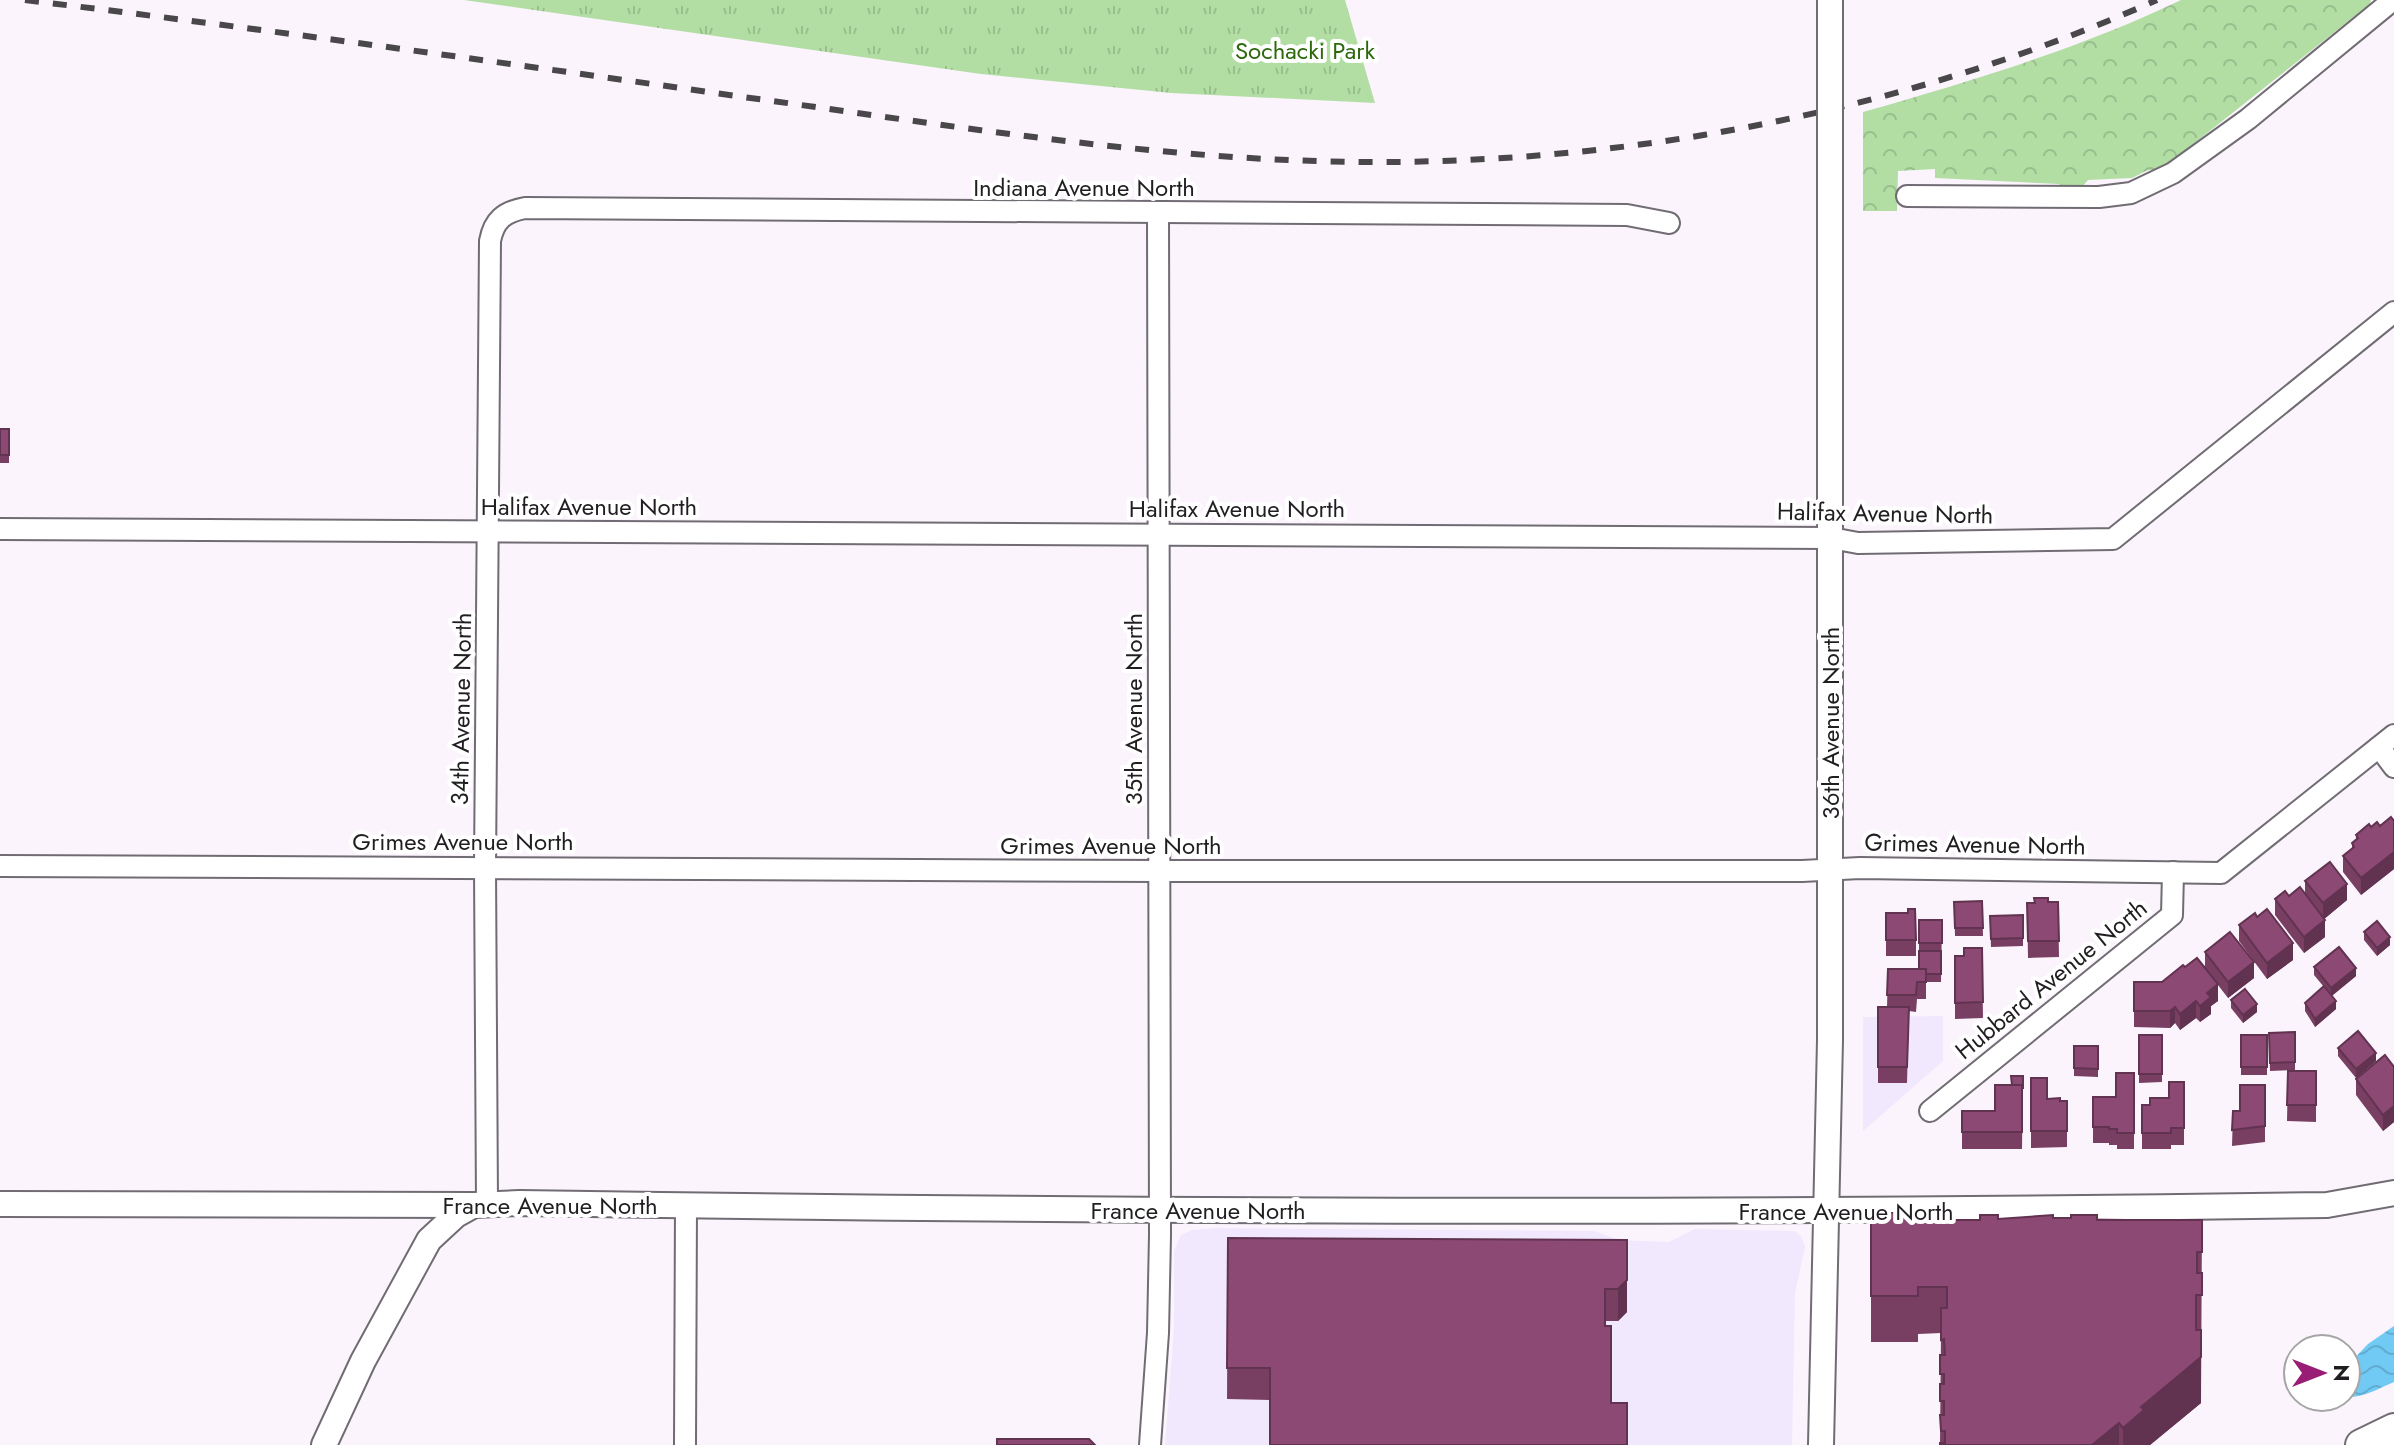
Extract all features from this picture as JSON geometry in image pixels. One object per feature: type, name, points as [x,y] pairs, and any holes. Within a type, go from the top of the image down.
[{"type":"main road","points":[[2361,1445],[2394,1429]]},
{"type":"street","points":[[1907,196],[2099,197],[2131,193],[2173,173],[2248,119],[2393,0]]},
{"type":"street","name":"36th Avenue North","points":[[1821,1445],[1828,1211],[1831,870],[1830,11]]},
{"type":"street","name":"Indiana Avenue North","points":[[500,218],[511,211],[525,208],[1627,215],[1669,223]]},
{"type":"street","name":"35th Avenue North","points":[[1150,1445],[1158,1333],[1159,1211],[1158,213]]},
{"type":"street","name":"34th Avenue North","points":[[480,1205],[490,241],[493,227],[500,218]]},
{"type":"street","name":"Halifax Avenue North","points":[[0,529],[1831,538],[1858,543],[2113,539],[2394,312]]},
{"type":"street","points":[[2386,741],[2394,767]]},
{"type":"street","name":"Grimes Avenue North","points":[[0,866],[1159,871],[1860,868],[2221,873],[2386,741]]},
{"type":"street","name":"Hubbard Avenue North","points":[[1930,1111],[2172,915],[2173,872]]},
{"type":"street","name":"France Avenue North","points":[[0,1204],[686,1205],[1159,1211],[1828,1211],[2327,1205],[2394,1193]]},
{"type":"street","points":[[324,1445],[363,1361],[429,1240],[456,1215],[480,1205]]},
{"type":"street","points":[[685,1445],[686,1205]]},
{"type":"shaded area","points":[[1943,1016],[1943,1061],[1863,1131],[1863,1017]]},
{"type":"shaded area","points":[[1695,1229],[1794,1231],[1801,1236],[1805,1247],[1795,1293],[1792,1445],[1165,1445],[1174,1329],[1174,1251],[1181,1235],[1192,1230],[1594,1231],[1619,1240],[1669,1242]]},
{"type":"green space","name":"Sochacki Park","points":[[464,0],[1345,0],[1375,103],[1171,93],[981,74]]},
{"type":"green space","points":[[2181,0],[2371,0],[2370,4],[2159,171],[2148,170],[2132,178],[2088,180],[2082,187],[2065,191],[2059,184],[1935,178],[1935,169],[1898,171],[1897,211],[1863,211],[1863,112],[2064,49]]},
{"type":"water","points":[[2394,1326],[2394,1382],[2362,1395],[2362,1350]]},
{"type":"building","points":[[0,429],[9,429],[9,455],[0,455]]},
{"type":"building","points":[[2391,817],[2394,821],[2394,852],[2361,878],[2343,856],[2354,847],[2352,843],[2358,838],[2356,835],[2369,824],[2371,827],[2377,822],[2380,826]]},
{"type":"building","points":[[2330,862],[2347,884],[2323,903],[2305,881]]},
{"type":"building","points":[[2300,887],[2325,920],[2304,937],[2275,899],[2285,891],[2289,896]]},
{"type":"building","points":[[2034,898],[2058,902],[2059,941],[2028,941],[2027,903],[2035,903]]},
{"type":"building","points":[[1982,901],[1983,928],[1955,928],[1954,902]]},
{"type":"building","points":[[1908,909],[1915,909],[1916,940],[1886,940],[1886,913],[1908,913]]},
{"type":"building","points":[[2267,909],[2293,943],[2267,963],[2239,925],[2255,913],[2257,917]]},
{"type":"building","points":[[2023,915],[2023,938],[1991,939],[1990,916]]},
{"type":"building","points":[[1919,920],[1942,920],[1942,943],[1919,943]]},
{"type":"building","points":[[2377,921],[2390,937],[2377,948],[2364,932]]},
{"type":"building","points":[[2230,932],[2254,962],[2228,982],[2205,952]]},
{"type":"building","points":[[2339,947],[2356,968],[2331,988],[2314,967]]},
{"type":"building","points":[[1964,948],[1982,948],[1983,1002],[1955,1003],[1955,956],[1964,956]]},
{"type":"building","points":[[1919,951],[1941,951],[1941,974],[1926,974],[1926,969],[1919,969]]},
{"type":"building","points":[[2197,958],[2218,984],[2207,993],[2211,997],[2200,1006],[2196,1001],[2180,1014],[2175,1007],[2170,1011],[2134,1011],[2134,982],[2162,982]]},
{"type":"building","points":[[1888,969],[1926,969],[1926,982],[1917,982],[1916,995],[1887,995]]},
{"type":"building","points":[[2324,986],[2336,1001],[2315,1019],[2305,1003]]},
{"type":"building","points":[[2245,989],[2257,1004],[2243,1015],[2231,1000]]},
{"type":"building","points":[[1878,1007],[1909,1007],[1907,1067],[1878,1067]]},
{"type":"building","points":[[2358,1031],[2376,1053],[2356,1069],[2338,1048]]},
{"type":"building","points":[[2295,1032],[2295,1062],[2270,1063],[2269,1033]]},
{"type":"building","points":[[2139,1035],[2162,1035],[2162,1074],[2139,1074]]},
{"type":"building","points":[[2241,1035],[2267,1035],[2267,1067],[2241,1067]]},
{"type":"building","points":[[2074,1046],[2098,1046],[2098,1069],[2074,1068]]},
{"type":"building","points":[[2385,1055],[2394,1067],[2394,1106],[2383,1115],[2356,1079]]},
{"type":"building","points":[[2288,1071],[2316,1071],[2316,1105],[2287,1105]]},
{"type":"building","points":[[2116,1073],[2134,1073],[2134,1133],[2117,1133],[2117,1129],[2109,1127],[2093,1127],[2093,1097],[2116,1097]]},
{"type":"building","points":[[2011,1076],[2023,1076],[2023,1088],[2022,1085],[2012,1085]]},
{"type":"building","points":[[2031,1078],[2047,1078],[2047,1099],[2067,1101],[2067,1131],[2031,1131]]},
{"type":"building","points":[[2169,1082],[2184,1082],[2184,1128],[2171,1128],[2171,1133],[2142,1133],[2142,1105],[2150,1105],[2150,1098],[2169,1098]]},
{"type":"building","points":[[1995,1085],[2022,1085],[2022,1132],[1962,1132],[1962,1111],[1995,1111]]},
{"type":"building","points":[[2240,1085],[2265,1085],[2265,1126],[2232,1130],[2233,1111],[2240,1111]]},
{"type":"building","points":[[1889,1213],[1919,1213],[1919,1220],[1980,1220],[1980,1215],[1998,1215],[1998,1219],[2097,1215],[2097,1220],[2202,1220],[2202,1252],[2197,1252],[2197,1273],[2202,1273],[2202,1295],[2196,1295],[2196,1330],[2201,1330],[2201,1357],[2141,1407],[2144,1410],[2123,1428],[2119,1423],[2092,1445],[1940,1445],[1945,1443],[1940,1415],[1944,1415],[1940,1384],[1944,1384],[1944,1374],[1940,1374],[1940,1355],[1945,1355],[1944,1339],[1941,1340],[1941,1308],[1947,1308],[1947,1287],[1918,1287],[1918,1296],[1871,1296],[1871,1218],[1889,1218]]},
{"type":"building","points":[[1228,1238],[1627,1240],[1627,1280],[1618,1289],[1605,1289],[1605,1326],[1611,1326],[1611,1403],[1627,1403],[1627,1445],[1270,1445],[1270,1368],[1227,1368]]},
{"type":"building","points":[[997,1439],[1089,1439],[1095,1445],[997,1445]]},
{"type":"railway","points":[[25,0],[1060,140],[1222,156],[1385,162],[1484,159],[1583,151],[1682,139],[1780,121],[1876,98],[1972,70],[2065,38],[2157,0]]}]
